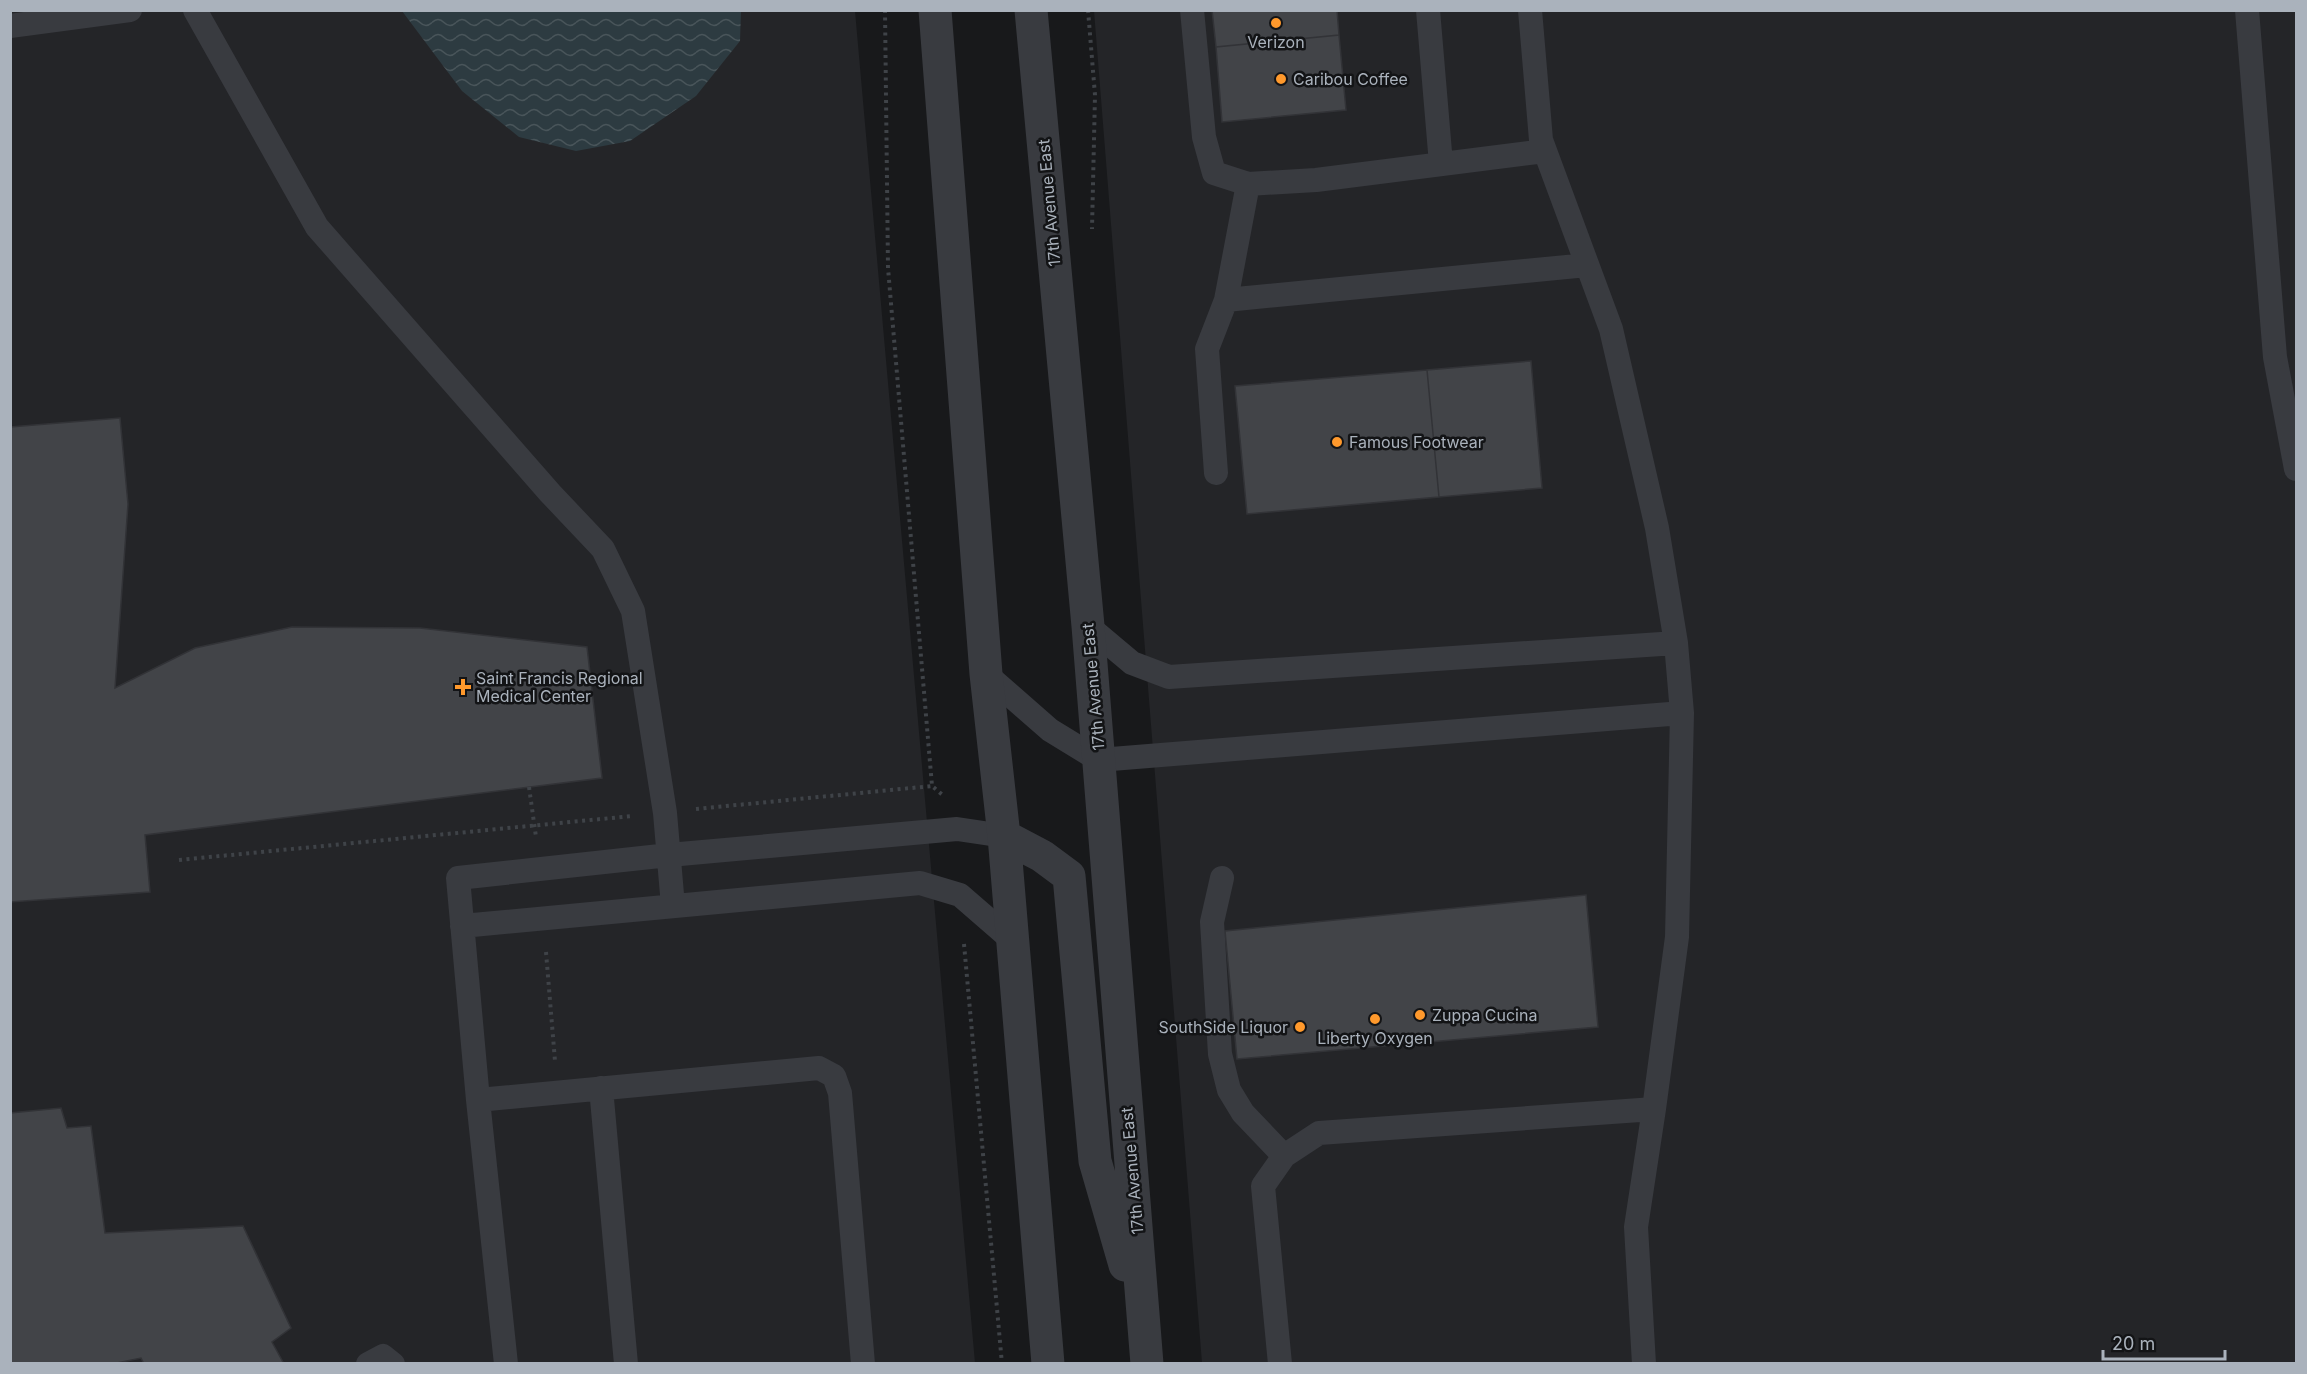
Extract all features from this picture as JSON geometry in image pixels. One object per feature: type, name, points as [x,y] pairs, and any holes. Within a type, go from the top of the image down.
[{"type":"street","points":[[936,10],[986,674],[1004,837],[1048,1364]]},
{"type":"street","name":"17th Avenue East","points":[[1031,10],[1088,626],[1146,1348]]},
{"type":"street","points":[[1004,837],[1042,856],[1068,876],[1095,1161],[1146,1348]]},
{"type":"lane","points":[[10,26],[130,10]]},
{"type":"lane","points":[[195,10],[317,227],[550,493],[603,549],[633,611],[664,813],[673,906]]},
{"type":"lane","points":[[1192,10],[1204,137],[1214,173],[1248,184],[1316,180],[1545,152]]},
{"type":"lane","points":[[1428,10],[1441,164]]},
{"type":"lane","points":[[1530,10],[1541,140],[1611,329],[1657,528],[1676,643],[1682,713],[1677,937],[1636,1227],[1644,1364]]},
{"type":"lane","points":[[2247,10],[2275,357],[2296,469]]},
{"type":"lane","points":[[1216,473],[1207,349],[1227,300],[1248,184]]},
{"type":"lane","points":[[1227,300],[1587,265]]},
{"type":"lane","points":[[1088,626],[1132,663],[1169,676],[1676,643]]},
{"type":"lane","points":[[986,674],[1050,730],[1099,760],[1682,713]]},
{"type":"lane","points":[[506,1364],[478,1100],[458,878],[669,855],[957,828],[1004,837]]},
{"type":"lane","points":[[1222,878],[1212,922],[1220,1054],[1229,1090],[1243,1113],[1284,1156]]},
{"type":"lane","points":[[462,926],[920,883],[960,895],[1013,941]]},
{"type":"lane","points":[[478,1100],[819,1068],[834,1076],[840,1093],[863,1364]]},
{"type":"lane","points":[[601,1088],[626,1364]]},
{"type":"lane","points":[[1280,1364],[1263,1186],[1284,1156],[1319,1133],[1654,1109]]},
{"type":"lane","points":[[368,1364],[383,1356],[393,1364]]},
{"type":"path","points":[[885,10],[888,268],[932,786]]},
{"type":"path","points":[[179,860],[932,786],[952,802],[957,828]]},
{"type":"path","points":[[960,895],[1002,1364]]},
{"type":"shaded area","name":"Saint Francis Regional Medical Center","points":[[10,11],[855,11],[975,1363],[11,1363]]},
{"type":"shaded area","points":[[1094,11],[2296,11],[2296,1363],[1202,1363]]},
{"type":"water","points":[[402,11],[741,11],[740,41],[696,96],[630,141],[576,151],[519,137],[462,91]]},
{"type":"building","name":"Verizon","points":[[1212,10],[1337,10],[1339,35],[1216,47]]},
{"type":"building","name":"Caribou Coffee","points":[[1339,35],[1346,110],[1222,122],[1216,47]]},
{"type":"building","points":[[1531,361],[1542,488],[1439,497],[1427,370]]},
{"type":"building","name":"Famous Footwear","points":[[1427,370],[1439,497],[1247,514],[1235,386]]},
{"type":"building","points":[[120,418],[128,504],[115,688],[195,648],[292,627],[420,628],[587,647],[602,778],[145,835],[150,892],[10,902],[10,427]]},
{"type":"building","points":[[1586,895],[1598,1027],[1237,1059],[1225,931]]},
{"type":"building","points":[[61,1108],[67,1128],[91,1126],[105,1233],[243,1226],[291,1328],[272,1342],[284,1364],[144,1364],[141,1358],[112,1364],[10,1364],[10,1113]]},
{"type":"place","name":"Verizon","points":[[1276,23]]},
{"type":"place","name":"Caribou Coffee","points":[[1281,79]]},
{"type":"place","name":"Famous Footwear","points":[[1337,442]]},
{"type":"place","name":"Saint Francis Regional Medical Center","points":[[463,687]]},
{"type":"place","name":"Zuppa Cucina","points":[[1420,1015]]},
{"type":"place","name":"Liberty Oxygen","points":[[1375,1019]]},
{"type":"place","name":"SouthSide Liquor","points":[[1300,1027]]}]
